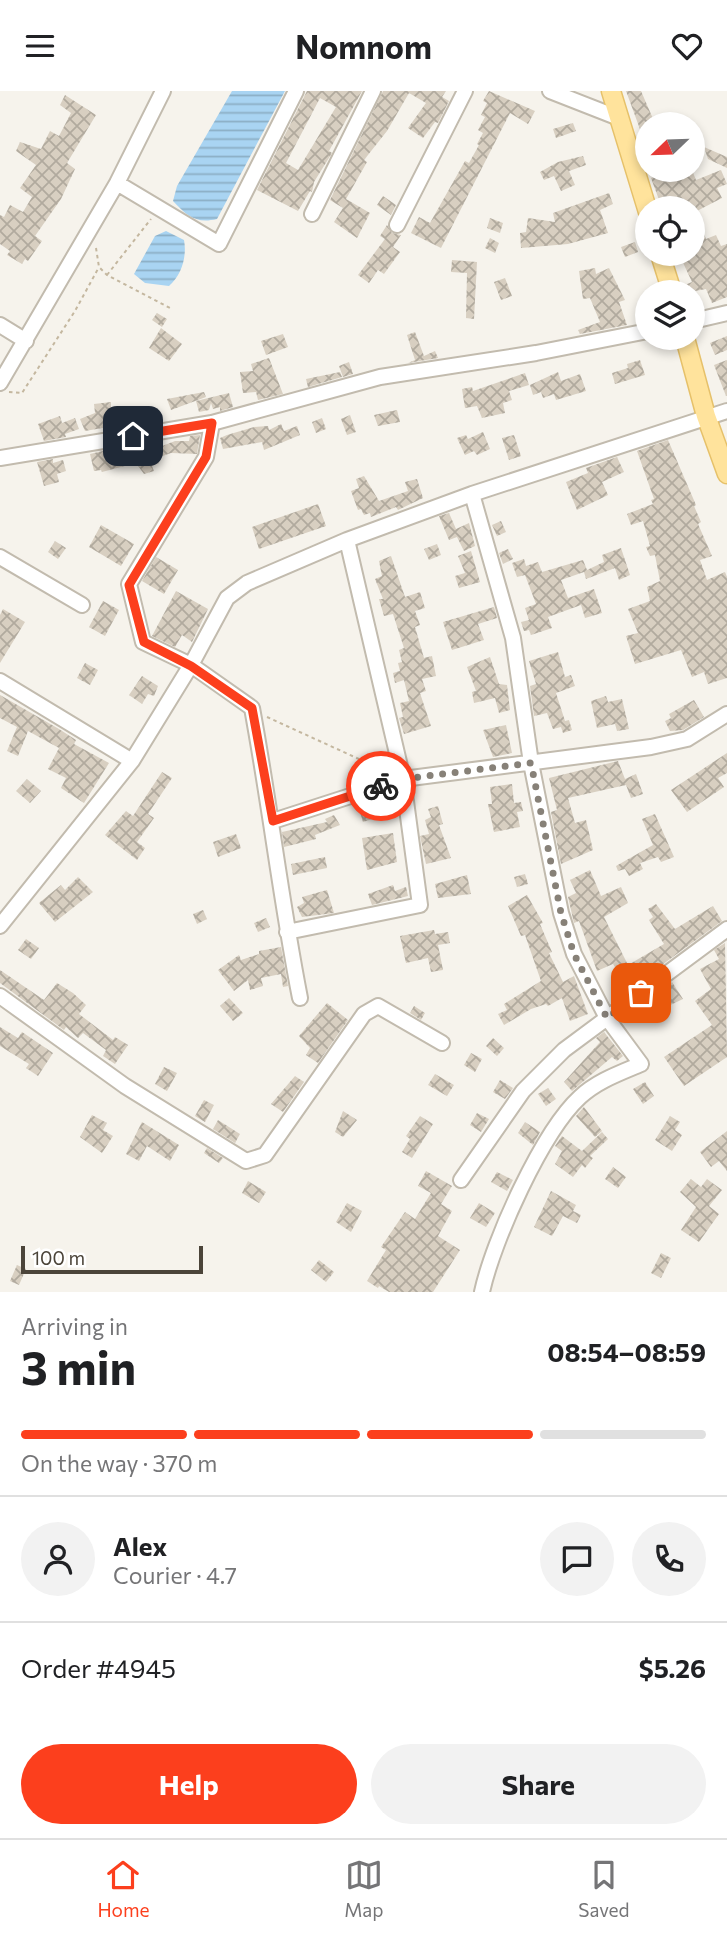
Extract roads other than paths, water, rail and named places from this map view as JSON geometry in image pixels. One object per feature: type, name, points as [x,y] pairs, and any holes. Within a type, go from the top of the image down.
[{"type":"main road","points":[[611,91],[643,196]]},
{"type":"main road","points":[[688,350],[706,416],[727,474]]},
{"type":"street","points":[[0,383],[117,183],[163,91]]},
{"type":"street","points":[[117,183],[219,244],[296,91]]},
{"type":"street","points":[[312,214],[373,91]]},
{"type":"street","points":[[397,225],[465,91]]},
{"type":"street","points":[[550,91],[619,118]]},
{"type":"street","points":[[705,318],[727,313]]},
{"type":"street","points":[[0,325],[26,341]]},
{"type":"street","points":[[0,457],[212,423],[380,377],[536,353],[635,334]]},
{"type":"street","points":[[0,926],[132,761],[191,666],[227,598],[247,583],[347,540],[471,494],[727,411]]},
{"type":"street","points":[[212,423],[206,457],[129,585],[144,642],[191,666],[252,708],[273,821],[287,932],[300,998]]},
{"type":"street","points":[[471,494],[513,638],[531,763],[561,913],[574,954],[607,1018],[641,1064],[608,1077],[579,1098],[555,1131],[524,1183],[498,1241],[482,1292]]},
{"type":"street","points":[[287,932],[420,905],[403,779],[347,540]]},
{"type":"street","points":[[0,557],[82,605]]},
{"type":"street","points":[[0,681],[132,761]]},
{"type":"street","points":[[273,821],[403,779],[651,747],[687,739],[727,714]]},
{"type":"street","points":[[461,1180],[523,1091],[564,1050],[727,929]]},
{"type":"street","points":[[0,996],[125,1086],[246,1161],[265,1155],[364,1014],[378,1006],[442,1043]]},
{"type":"water","points":[[232,91],[285,91],[217,219],[198,219],[188,215],[173,201],[177,186]]},
{"type":"water","points":[[166,231],[184,240],[184,259],[180,271],[169,286],[145,283],[134,274],[155,236]]}]
